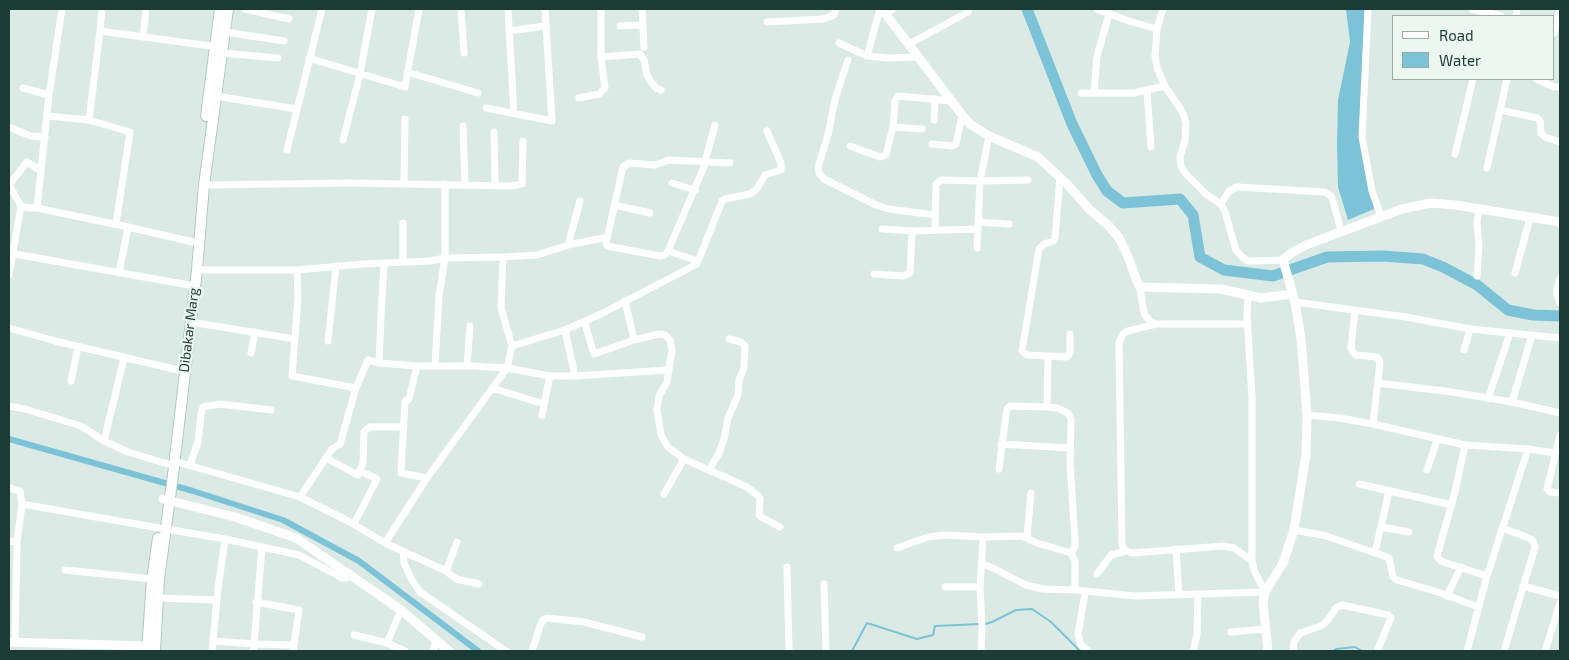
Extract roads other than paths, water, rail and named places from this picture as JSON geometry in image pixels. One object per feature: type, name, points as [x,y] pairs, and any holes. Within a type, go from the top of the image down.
[{"type":"main road","name":"Dibakar Marg","points":[[149,649],[158,598],[178,370],[193,278],[216,96],[220,49],[220,9]]},
{"type":"main road","name":"Dibakar Marg","points":[[171,462],[190,322],[193,242],[200,168],[228,9]]},
{"type":"main road","name":"Dibakar Marg","points":[[149,649],[152,579],[163,529]]},
{"type":"street","points":[[37,208],[49,95],[62,9]]},
{"type":"street","points":[[89,120],[102,9]]},
{"type":"street","points":[[143,37],[146,9]]},
{"type":"street","points":[[245,9],[289,19]]},
{"type":"street","points":[[287,150],[322,9]]},
{"type":"street","points":[[343,140],[360,74],[372,9]]},
{"type":"street","points":[[309,58],[405,88],[419,9]]},
{"type":"street","points":[[461,9],[464,53]]},
{"type":"street","points":[[508,9],[514,114]]},
{"type":"street","points":[[486,108],[552,121],[545,9]]},
{"type":"street","points":[[579,98],[603,92],[605,82],[601,57],[601,9]]},
{"type":"street","points":[[642,9],[644,47]]},
{"type":"street","points":[[767,22],[823,19],[834,15],[836,9]]},
{"type":"street","points":[[1096,9],[1157,30]]},
{"type":"street","points":[[1163,9],[1157,30],[1155,56],[1157,68],[1165,86],[1183,113],[1186,123],[1185,140],[1180,157],[1181,166],[1194,183],[1220,204],[1225,212],[1236,250],[1248,261],[1283,261],[1291,253],[1306,245],[1344,230],[1402,209],[1430,203],[1479,208],[1560,222]]},
{"type":"street","points":[[1368,9],[1362,137],[1372,192],[1379,217]]},
{"type":"street","points":[[1472,9],[1497,15]]},
{"type":"street","points":[[885,10],[962,115],[978,130],[1038,157],[1083,203],[1108,225],[1119,238],[1127,254],[1140,287],[1145,315],[1156,324]]},
{"type":"street","points":[[867,56],[885,10]]},
{"type":"street","points":[[1556,33],[1560,10]]},
{"type":"street","points":[[909,44],[968,12]]},
{"type":"street","points":[[1094,92],[1096,56],[1109,14]]},
{"type":"street","points":[[620,26],[643,25]]},
{"type":"street","points":[[509,31],[546,26]]},
{"type":"street","points":[[100,31],[278,58]]},
{"type":"street","points":[[225,32],[284,41]]},
{"type":"street","points":[[839,43],[867,56],[887,58],[918,57]]},
{"type":"street","points":[[601,57],[640,54],[644,60],[647,75],[651,82],[656,88],[662,90]]},
{"type":"street","points":[[848,60],[835,99],[828,136],[818,167],[819,174],[824,179],[876,205],[889,209],[935,215]]},
{"type":"street","points":[[407,72],[478,93]]},
{"type":"street","points":[[1455,154],[1473,80]]},
{"type":"street","points":[[1487,168],[1507,80]]},
{"type":"street","points":[[1538,80],[1554,87],[1560,87]]},
{"type":"street","points":[[1081,93],[1134,93],[1165,86]]},
{"type":"street","points":[[22,88],[49,95]]},
{"type":"street","points":[[1147,91],[1151,147]]},
{"type":"street","points":[[216,96],[296,109]]},
{"type":"street","points":[[850,146],[880,157],[886,155],[893,127],[895,101],[898,96],[952,101]]},
{"type":"street","points":[[934,120],[935,99]]},
{"type":"street","points":[[1500,110],[1537,118],[1540,121],[1541,133],[1545,138],[1560,142]]},
{"type":"street","points":[[932,144],[952,146],[956,144],[962,115]]},
{"type":"street","points":[[47,116],[89,120],[130,132],[116,224]]},
{"type":"street","points":[[404,118],[404,184]]},
{"type":"street","points":[[715,125],[706,161],[668,251],[660,256],[609,246],[606,243],[625,164],[650,166],[669,160],[706,161],[730,163]]},
{"type":"street","points":[[463,126],[465,184]]},
{"type":"street","points":[[9,127],[31,136],[44,137]]},
{"type":"street","points":[[893,127],[922,129]]},
{"type":"street","points":[[512,346],[565,330],[625,302],[694,266],[698,261],[722,201],[750,194],[756,190],[765,175],[781,170],[781,163],[767,131]]},
{"type":"street","points":[[494,132],[495,185]]},
{"type":"street","points":[[977,248],[980,181],[989,136]]},
{"type":"street","points":[[204,185],[350,183],[522,184],[523,142]]},
{"type":"street","points":[[9,275],[10,253],[21,206],[9,185],[28,162],[41,171]]},
{"type":"street","points":[[1060,178],[1055,238],[1054,241],[1044,244],[1039,249],[1022,351],[1027,355],[1063,358],[1068,355],[1070,334]]},
{"type":"street","points":[[935,229],[936,184],[938,181],[1028,180]]},
{"type":"street","points":[[672,183],[695,190]]},
{"type":"street","points":[[435,366],[445,258],[445,184]]},
{"type":"street","points":[[1220,204],[1229,191],[1237,187],[1325,192],[1331,196],[1344,230]]},
{"type":"street","points":[[568,245],[580,201]]},
{"type":"street","points":[[614,205],[650,213]]},
{"type":"street","points":[[21,206],[116,224],[193,242]]},
{"type":"street","points":[[1477,276],[1479,247],[1477,222],[1479,208]]},
{"type":"street","points":[[1515,273],[1530,218]]},
{"type":"street","points":[[403,223],[403,262]]},
{"type":"street","points":[[882,229],[912,231],[1010,224]]},
{"type":"street","points":[[120,273],[128,227]]},
{"type":"street","points":[[874,274],[903,276],[910,273],[912,231]]},
{"type":"street","points":[[10,253],[120,273],[193,278],[336,266],[430,261],[445,258],[503,258],[538,255],[568,245],[608,236]]},
{"type":"street","points":[[668,251],[698,261]]},
{"type":"street","points":[[385,543],[427,478],[506,368],[512,346],[501,308],[503,258]]},
{"type":"street","points":[[1268,651],[1262,602],[1265,592],[1283,563],[1294,530],[1306,454],[1307,415],[1301,339],[1293,293],[1283,261]]},
{"type":"street","points":[[380,363],[380,316],[384,263]]},
{"type":"street","points":[[328,341],[336,266]]},
{"type":"street","points":[[297,270],[292,376],[356,388]]},
{"type":"street","points":[[1560,278],[1557,295],[1560,303]]},
{"type":"street","points":[[1140,287],[1221,289],[1261,298],[1293,293],[1355,310],[1470,329],[1560,338]]},
{"type":"street","points":[[1248,296],[1252,398],[1252,561],[1254,570],[1265,592]]},
{"type":"street","points":[[625,302],[634,340]]},
{"type":"street","points":[[1355,310],[1352,351],[1356,355],[1380,359],[1373,424]]},
{"type":"street","points":[[584,321],[594,354],[652,335],[665,335],[670,340],[666,382],[658,402],[661,435],[668,447],[684,459],[753,491],[760,500],[759,515],[780,527]]},
{"type":"street","points":[[190,322],[295,340]]},
{"type":"street","points":[[1126,551],[1122,544],[1119,343],[1122,334],[1156,324],[1248,324]]},
{"type":"street","points":[[467,366],[470,326]]},
{"type":"street","points":[[9,328],[78,347],[178,370]]},
{"type":"street","points":[[1464,350],[1470,329]]},
{"type":"street","points":[[565,330],[575,376]]},
{"type":"street","points":[[251,353],[255,332]]},
{"type":"street","points":[[1488,399],[1510,333]]},
{"type":"street","points":[[1512,402],[1532,335]]},
{"type":"street","points":[[709,470],[719,453],[724,439],[728,418],[738,395],[739,380],[744,368],[745,346],[741,342],[729,339]]},
{"type":"street","points":[[71,381],[78,347]]},
{"type":"street","points":[[1047,407],[1048,357]]},
{"type":"street","points":[[104,441],[124,358]]},
{"type":"street","points":[[300,498],[332,449],[340,444],[356,388],[368,360],[380,363],[417,366],[506,368],[550,376],[668,370]]},
{"type":"street","points":[[417,366],[409,399],[405,401],[401,472],[427,478]]},
{"type":"street","points":[[542,416],[550,376]]},
{"type":"street","points":[[1378,383],[1452,392],[1512,402],[1560,413]]},
{"type":"street","points":[[492,388],[544,404]]},
{"type":"street","points":[[190,465],[198,442],[201,415],[204,407],[220,404],[271,410]]},
{"type":"street","points":[[9,406],[26,409],[81,426],[104,441],[128,452],[190,465],[300,498],[354,524],[385,543],[446,571],[456,579],[479,584]]},
{"type":"street","points":[[999,469],[1007,409],[1010,406],[1047,407],[1065,411],[1070,416],[1069,448],[1075,541],[1075,546],[1071,553]]},
{"type":"street","points":[[1307,415],[1373,424],[1465,446],[1528,449],[1556,453]]},
{"type":"street","points":[[326,458],[358,475],[363,463],[364,432],[370,427],[404,427]]},
{"type":"street","points":[[1560,435],[1547,489],[1550,492],[1560,493]]},
{"type":"street","points":[[1427,470],[1437,440]]},
{"type":"street","points":[[1001,444],[1069,448]]},
{"type":"street","points":[[1465,446],[1452,505],[1437,556],[1443,562],[1488,576]]},
{"type":"street","points":[[1467,651],[1478,607],[1528,449]]},
{"type":"street","points":[[664,494],[684,459]]},
{"type":"street","points":[[354,524],[378,479],[360,471]]},
{"type":"street","points":[[1359,484],[1452,505]]},
{"type":"street","points":[[9,488],[20,491],[22,504],[12,642],[149,649]]},
{"type":"street","points":[[1375,553],[1389,491]]},
{"type":"street","points":[[1027,537],[1030,493]]},
{"type":"street","points":[[167,496],[296,538],[400,610],[449,651]]},
{"type":"street","points":[[22,504],[225,539],[299,555],[345,578],[352,576]]},
{"type":"street","points":[[1381,527],[1409,532]]},
{"type":"street","points":[[1502,528],[1533,541],[1535,547],[1504,651]]},
{"type":"street","points":[[1294,530],[1323,535],[1389,558],[1393,577],[1397,580],[1478,607]]},
{"type":"street","points":[[897,548],[928,536],[1027,537],[1037,543],[1071,553],[1075,561],[1075,590]]},
{"type":"street","points":[[980,651],[982,628],[980,587],[983,537]]},
{"type":"street","points":[[212,651],[216,600],[225,539]]},
{"type":"street","points":[[9,541],[18,542]]},
{"type":"street","points":[[446,571],[456,542]]},
{"type":"street","points":[[1097,574],[1110,556],[1126,551],[1132,553],[1229,547],[1234,548],[1252,561]]},
{"type":"street","points":[[254,648],[256,602],[262,548]]},
{"type":"street","points":[[1176,549],[1179,595]]},
{"type":"street","points":[[403,551],[404,563],[420,592],[506,651]]},
{"type":"street","points":[[982,564],[1026,585],[1044,589],[1135,596],[1265,592]]},
{"type":"street","points":[[787,567],[788,651]]},
{"type":"street","points":[[1447,596],[1461,567]]},
{"type":"street","points":[[65,570],[152,579]]},
{"type":"street","points":[[824,584],[826,651]]},
{"type":"street","points":[[1523,586],[1560,596]]},
{"type":"street","points":[[945,587],[980,587]]},
{"type":"street","points":[[1086,592],[1078,635],[1081,645],[1088,651]]},
{"type":"street","points":[[1193,651],[1197,635],[1198,594]]},
{"type":"street","points":[[158,598],[216,600]]},
{"type":"street","points":[[213,641],[254,648],[293,648],[299,610],[256,602]]},
{"type":"street","points":[[1545,651],[1560,603]]},
{"type":"street","points":[[1293,651],[1294,642],[1300,632],[1322,626],[1336,608],[1342,605],[1388,615],[1391,618],[1376,651]]},
{"type":"street","points":[[387,643],[400,610]]},
{"type":"street","points":[[532,651],[540,626],[543,620],[547,618],[584,622],[642,637]]},
{"type":"street","points":[[1231,632],[1265,629]]},
{"type":"street","points":[[354,635],[387,643],[405,651]]},
{"type":"street","points":[[433,651],[436,640]]},
{"type":"water","points":[[1346,9],[1365,9],[1359,138],[1374,209],[1348,220],[1338,187],[1337,144],[1338,100],[1350,42]]},
{"type":"waterway","points":[[1027,9],[1072,124],[1107,191],[1123,203],[1180,199],[1193,215],[1200,257],[1224,270],[1273,276],[1327,257],[1383,256],[1423,259],[1477,285],[1508,310],[1533,315],[1560,316]]},
{"type":"waterway","points":[[9,439],[193,491],[283,520],[359,561],[478,651]]},
{"type":"waterway","points":[[985,624],[1016,610],[1032,609],[1051,622],[1080,651]]},
{"type":"waterway","points":[[852,651],[867,623],[917,639],[933,635],[935,626],[980,624]]},
{"type":"waterway","points":[[1333,651],[1355,647],[1362,651]]}]
